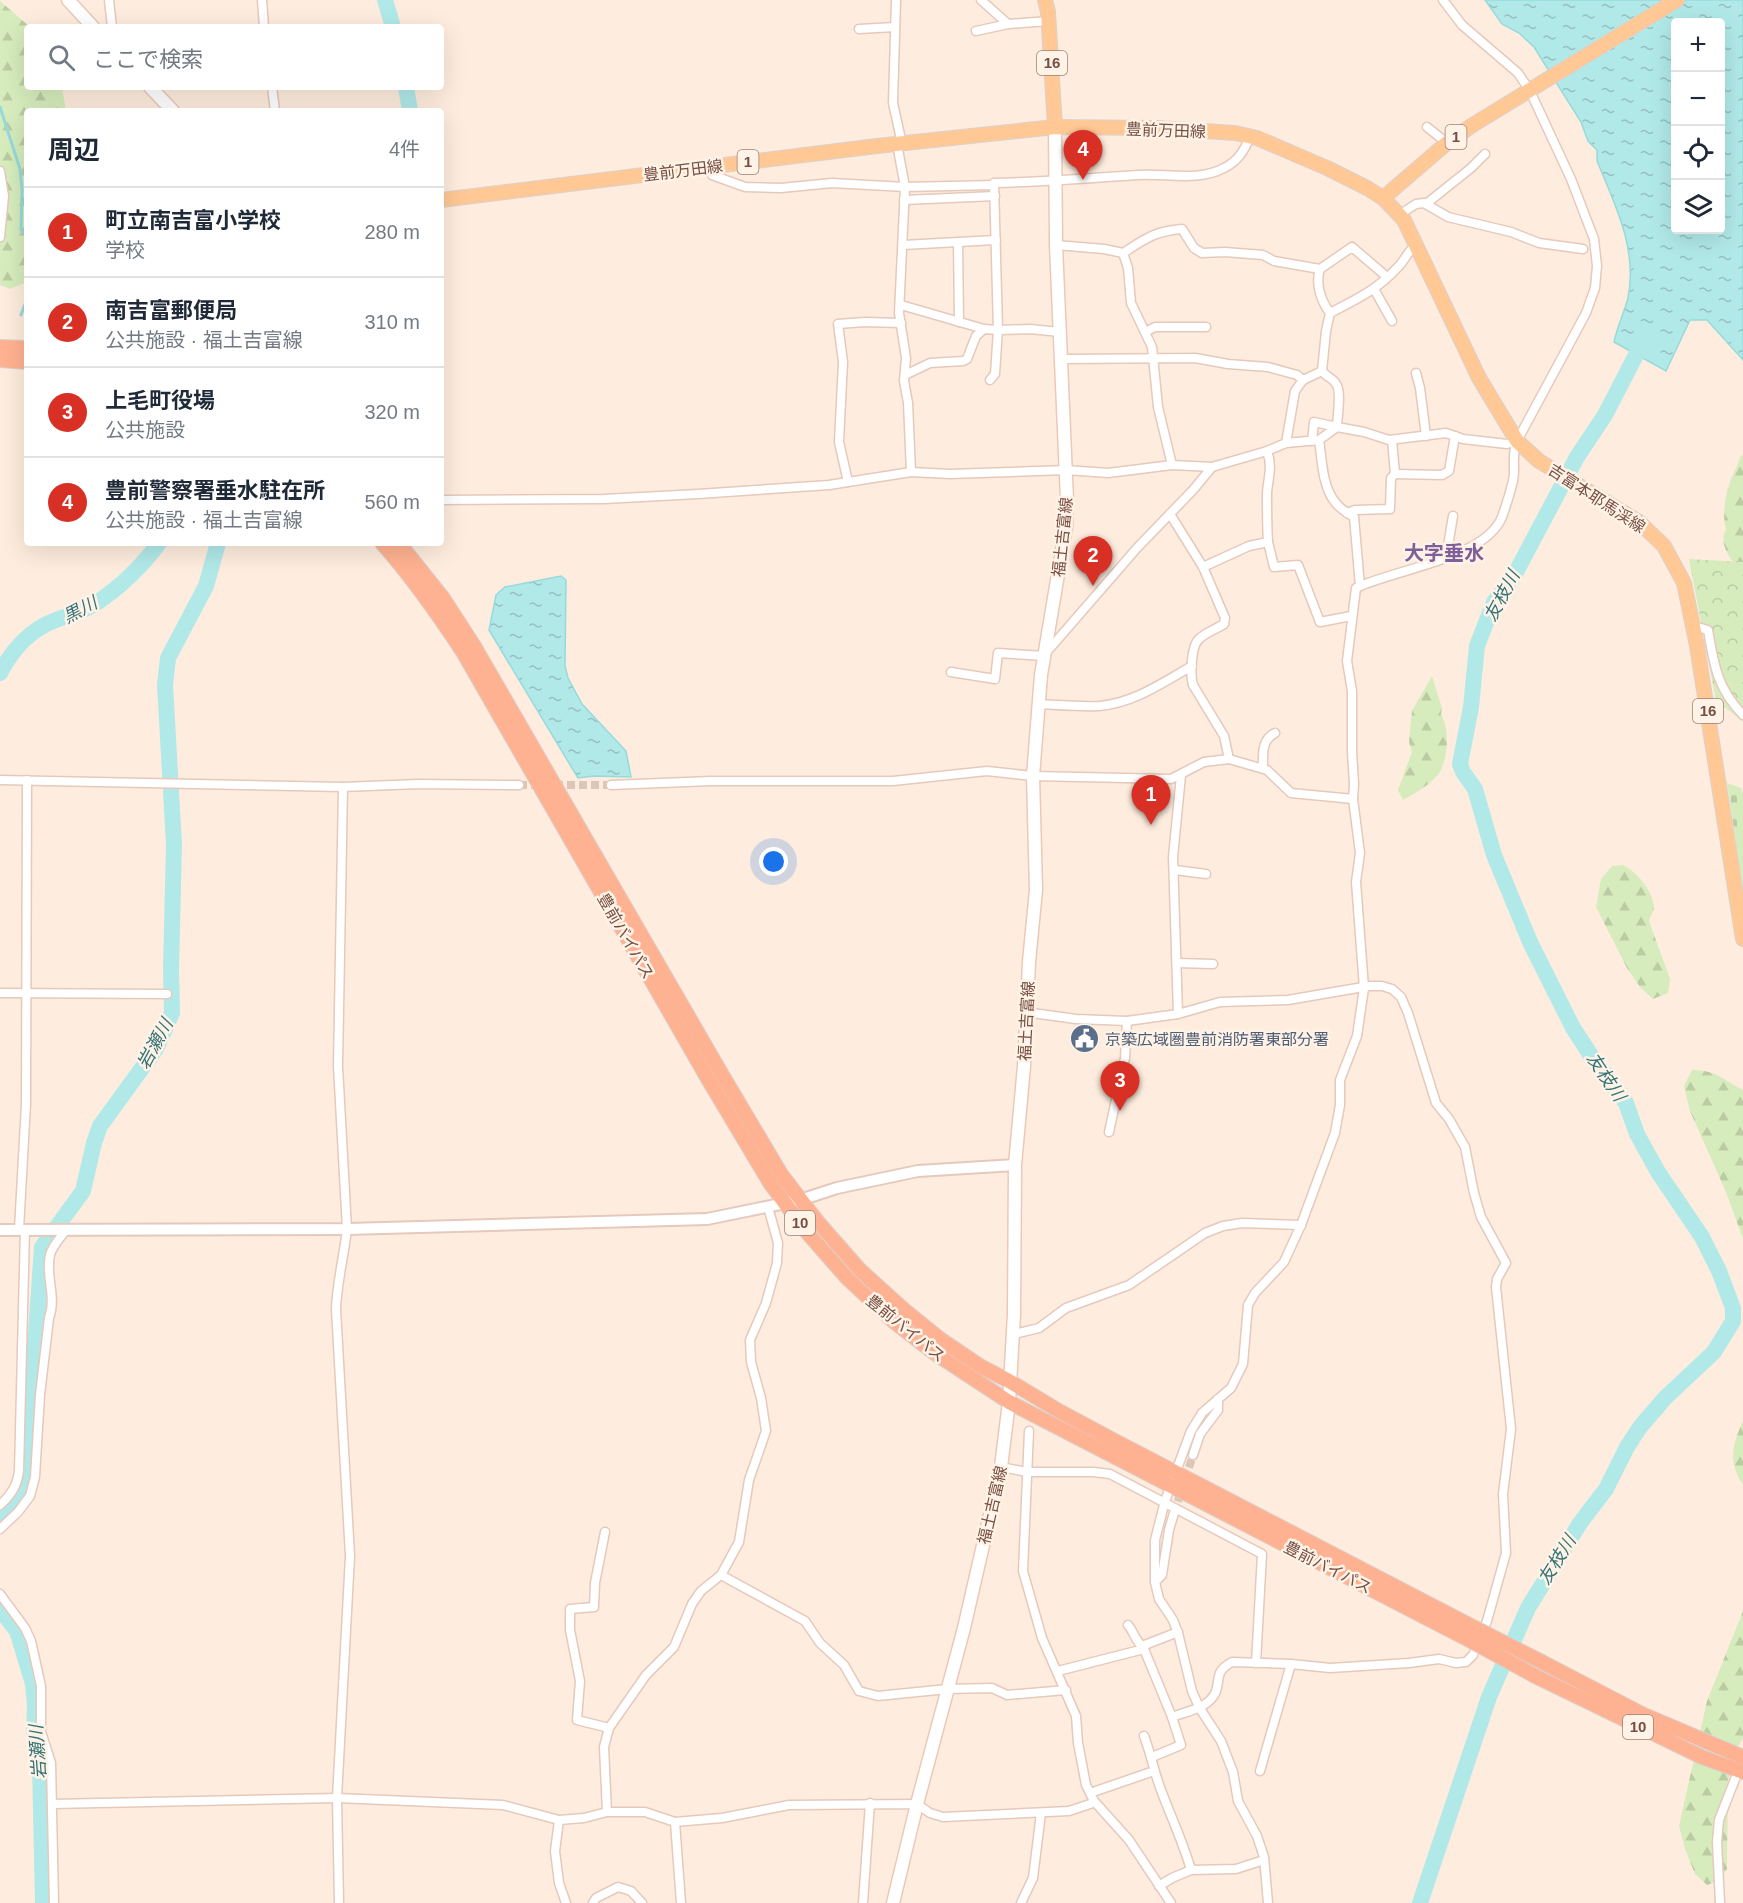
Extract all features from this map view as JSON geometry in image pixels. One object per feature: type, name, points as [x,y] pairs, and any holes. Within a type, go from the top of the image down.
[{"type":"highway","points":[[0,347],[24,348]]},
{"type":"highway","points":[[0,360],[24,362]]},
{"type":"highway","name":"豊前バイパス","points":[[384,546],[432,604],[463,652],[708,1079],[784,1204],[848,1278],[893,1321],[933,1352],[1010,1402],[1171,1486],[1476,1636],[1542,1662],[1742,1765]]},
{"type":"highway","name":"豊前バイパス","points":[[401,546],[443,598],[474,646],[782,1174],[800,1200],[860,1270],[940,1339],[980,1366],[1059,1411],[1326,1552],[1476,1636],[1535,1676],[1701,1757],[1742,1765]]},
{"type":"main road","points":[[68,0],[90,24]]},
{"type":"main road","name":"16","points":[[1045,0],[1049,21],[1055,127]]},
{"type":"main road","name":"1","points":[[1383,198],[1447,143],[1677,0]]},
{"type":"main road","points":[[153,90],[170,108]]},
{"type":"main road","name":"豊前万田線","points":[[444,200],[1055,127],[1156,128],[1235,133],[1327,168],[1383,198]]},
{"type":"main road","name":"福土吉富線","points":[[893,1903],[964,1628],[1001,1467],[1010,1402],[1009,1381],[1014,1334],[1015,1166],[1036,890],[1033,776],[1041,675],[1066,527],[1067,500],[1056,245],[1055,127]]},
{"type":"main road","name":"吉富本耶馬渓線","points":[[1383,198],[1399,215],[1416,245],[1479,378],[1517,441],[1539,461],[1620,509],[1648,530],[1670,556],[1684,583],[1694,626],[1720,780],[1743,939]]},
{"type":"street","points":[[109,0],[112,24]]},
{"type":"street","points":[[262,0],[264,24]]},
{"type":"street","points":[[896,0],[893,103],[905,187],[899,313],[906,358],[911,472]]},
{"type":"street","points":[[981,0],[1008,24]]},
{"type":"street","points":[[1268,1903],[1264,1860],[1257,1836],[1238,1801],[1233,1772],[1221,1741],[1199,1707],[1192,1691],[1178,1632],[1159,1599],[1155,1582],[1155,1540],[1164,1501],[1191,1431],[1202,1413],[1231,1388],[1243,1364],[1248,1305],[1255,1293],[1284,1262],[1301,1225],[1335,1133],[1340,1105],[1340,1080],[1357,1036],[1364,988],[1356,882],[1360,853],[1353,799],[1352,691],[1347,661],[1356,588],[1373,580],[1457,555],[1496,530],[1513,480],[1512,452],[1586,314],[1595,288],[1597,266],[1594,239],[1533,89],[1518,73],[1462,25],[1443,0]]},
{"type":"street","points":[[976,31],[1008,24],[1049,21]]},
{"type":"street","points":[[860,29],[895,27]]},
{"type":"street","points":[[272,90],[275,108]]},
{"type":"street","points":[[1427,127],[1447,143]]},
{"type":"street","points":[[710,168],[712,175],[745,187],[781,188],[832,183],[905,187],[1056,182],[1140,175],[1195,176],[1223,169],[1235,161],[1243,152],[1250,137]]},
{"type":"street","points":[[1426,204],[1485,154]]},
{"type":"street","points":[[0,171],[4,196],[0,237]]},
{"type":"street","points":[[990,380],[994,374],[998,330],[994,185]]},
{"type":"street","points":[[904,200],[994,196]]},
{"type":"street","points":[[1399,215],[1416,204],[1426,204],[1448,217],[1511,232],[1539,243],[1583,249]]},
{"type":"street","points":[[1056,245],[1123,253],[1146,238],[1163,231],[1182,229],[1194,248],[1202,253],[1263,255],[1274,261],[1320,269]]},
{"type":"street","points":[[903,245],[996,240]]},
{"type":"street","points":[[958,242],[959,322]]},
{"type":"street","points":[[1330,313],[1374,289],[1416,245]]},
{"type":"street","points":[[1336,427],[1339,390],[1336,382],[1325,376],[1322,371],[1330,313],[1323,303],[1317,278],[1320,269],[1353,247],[1387,277]]},
{"type":"street","points":[[1123,253],[1128,268],[1131,303],[1152,347],[1158,407],[1172,465]]},
{"type":"street","points":[[1374,289],[1392,321]]},
{"type":"street","points":[[901,305],[984,329],[1030,329],[1060,332]]},
{"type":"street","points":[[848,482],[839,442],[843,362],[838,324],[865,322],[901,324]]},
{"type":"street","points":[[1145,332],[1155,327],[1206,327]]},
{"type":"street","points":[[905,375],[930,363],[963,362],[967,359],[976,336],[984,329]]},
{"type":"street","points":[[1061,359],[1195,358],[1268,368],[1297,375],[1303,380]]},
{"type":"street","points":[[1286,443],[1295,391],[1303,380],[1322,371]]},
{"type":"street","points":[[1416,373],[1426,436]]},
{"type":"street","points":[[1360,586],[1354,517],[1333,500],[1315,440],[1314,422],[1392,440],[1446,433],[1463,439],[1507,444],[1517,441]]},
{"type":"street","points":[[444,500],[604,499],[829,485],[911,472],[950,474],[1066,470],[1108,473],[1172,465],[1212,467],[1268,451],[1286,443],[1315,440],[1336,427]]},
{"type":"street","points":[[1395,474],[1442,475],[1449,471],[1455,436]]},
{"type":"street","points":[[1347,513],[1355,510],[1390,509],[1391,478],[1395,474],[1392,440]]},
{"type":"street","points":[[1268,451],[1271,460],[1267,491],[1268,542],[1274,567],[1298,565],[1320,622],[1352,616]]},
{"type":"street","points":[[951,672],[995,679],[998,653],[1045,655],[1137,548],[1212,467]]},
{"type":"street","points":[[1170,514],[1203,567],[1225,618],[1224,624],[1197,640],[1190,676],[1193,685],[1224,736],[1229,759]]},
{"type":"street","points":[[1446,558],[1453,516]]},
{"type":"street","points":[[1203,567],[1249,546],[1268,542]]},
{"type":"street","points":[[1694,626],[1708,630],[1718,679],[1729,699],[1743,715]]},
{"type":"street","points":[[1039,704],[1098,706],[1122,702],[1146,692],[1192,666]]},
{"type":"street","points":[[1263,768],[1265,742],[1270,735],[1275,733]]},
{"type":"street","points":[[611,785],[711,781],[893,781],[987,771],[1033,776],[1171,779],[1204,762],[1229,759],[1268,770],[1292,793],[1353,799]]},
{"type":"street","points":[[1178,1014],[1173,857],[1181,775]]},
{"type":"street","points":[[0,780],[343,787],[418,784],[519,785]]},
{"type":"street","points":[[0,1505],[18,1483],[19,1471],[26,1104],[27,780]]},
{"type":"street","points":[[339,1903],[337,1798],[350,1556],[336,1309],[337,1287],[345,1254],[347,1229],[338,1066],[343,787]]},
{"type":"street","points":[[1175,870],[1206,874]]},
{"type":"street","points":[[1177,963],[1213,964]]},
{"type":"street","points":[[1025,1012],[1076,1019],[1127,1021],[1178,1014],[1220,1002],[1288,1000],[1382,986],[1392,989],[1401,997],[1407,1012],[1436,1103],[1449,1119],[1465,1147],[1481,1217],[1506,1263],[1497,1279],[1496,1287],[1511,1429],[1503,1494],[1506,1553],[1487,1621],[1473,1656],[1466,1662],[1456,1663],[1439,1659],[1330,1668],[1232,1662],[1224,1666],[1218,1675],[1216,1691],[1210,1700],[1199,1707],[1172,1717]]},
{"type":"street","points":[[0,993],[167,994]]},
{"type":"street","points":[[1109,1132],[1125,1058],[1127,1021]]},
{"type":"street","points":[[0,1230],[347,1229],[707,1219],[784,1204],[837,1188],[918,1171],[1015,1166]]},
{"type":"street","points":[[606,1812],[604,1747],[609,1728],[646,1675],[674,1647],[700,1591],[721,1575],[739,1542],[749,1480],[766,1431],[761,1398],[751,1362],[750,1340],[766,1303],[777,1263],[778,1243],[768,1207]]},
{"type":"street","points":[[1014,1334],[1039,1328],[1066,1308],[1129,1285],[1205,1233],[1242,1223],[1301,1225]]},
{"type":"street","points":[[0,1529],[18,1512],[30,1496],[35,1477],[40,1395],[50,1318],[54,1307],[49,1266],[50,1252],[62,1230]]},
{"type":"street","points":[[1193,1455],[1200,1434],[1218,1410],[1218,1399]]},
{"type":"street","points":[[1029,1431],[1023,1571],[1042,1638],[1076,1716],[1078,1743],[1086,1785],[1094,1801],[1129,1840],[1172,1903]]},
{"type":"street","points":[[1001,1467],[1027,1472],[1110,1474],[1262,1554],[1256,1663]]},
{"type":"street","points":[[1155,1582],[1162,1575],[1168,1530],[1174,1513]]},
{"type":"street","points":[[605,1532],[594,1583],[594,1607],[570,1610],[570,1630],[580,1681],[577,1720],[609,1728]]},
{"type":"street","points":[[721,1575],[805,1621],[820,1643],[844,1665],[859,1691],[878,1695],[992,1688],[1007,1695],[1066,1690]]},
{"type":"street","points":[[0,1594],[25,1628],[31,1641],[41,1686],[41,1732],[51,1762],[54,1903]]},
{"type":"street","points":[[1128,1625],[1143,1648],[1172,1717],[1181,1745],[1152,1757]]},
{"type":"street","points":[[1058,1671],[1143,1648],[1178,1632]]},
{"type":"street","points":[[1260,1771],[1291,1664]]},
{"type":"street","points":[[1144,1736],[1152,1757],[1154,1771],[1184,1845],[1191,1870]]},
{"type":"street","points":[[1720,1903],[1717,1842],[1719,1820],[1742,1765]]},
{"type":"street","points":[[1090,1793],[1154,1771]]},
{"type":"street","points":[[52,1804],[337,1798],[503,1805],[559,1820],[584,1818],[606,1812],[645,1812],[675,1822],[722,1818],[789,1805],[917,1803],[930,1813],[943,1817],[1069,1811],[1090,1804]]},
{"type":"street","points":[[863,1903],[870,1803]]},
{"type":"street","points":[[1021,1903],[1033,1878],[1041,1813]]},
{"type":"street","points":[[559,1820],[555,1851],[559,1883],[567,1903]]},
{"type":"street","points":[[675,1822],[681,1903]]},
{"type":"street","points":[[1159,1886],[1191,1870],[1236,1869],[1264,1860]]},
{"type":"street","points":[[593,1903],[596,1898],[618,1887],[631,1891],[642,1903]]},
{"type":"green space","points":[[0,1],[27,24],[24,24],[24,90],[62,90],[66,108],[24,108],[24,283],[10,289],[0,285]]},
{"type":"green space","points":[[1743,455],[1743,573],[1731,559],[1723,541],[1726,530],[1724,511],[1727,491],[1740,457]]},
{"type":"green space","points":[[1689,559],[1743,562],[1743,722],[1726,708],[1717,706]]},
{"type":"green space","points":[[1432,676],[1446,729],[1445,757],[1435,778],[1403,800],[1398,790],[1412,752],[1409,742],[1412,711]]},
{"type":"green space","points":[[1727,783],[1741,788],[1743,793],[1743,888]]},
{"type":"green space","points":[[1623,865],[1634,872],[1653,901],[1654,909],[1649,921],[1670,979],[1668,993],[1653,999],[1640,987],[1627,968],[1596,907],[1601,879],[1612,866]]},
{"type":"green space","points":[[1692,1070],[1714,1074],[1743,1090],[1743,1239],[1726,1192],[1690,1111],[1684,1086]]},
{"type":"green space","points":[[1743,1421],[1743,1485],[1735,1469],[1733,1453]]},
{"type":"green space","points":[[1743,1611],[1743,1738],[1733,1756],[1728,1782],[1727,1869],[1719,1881],[1707,1885],[1695,1874],[1679,1826],[1707,1701]]},
{"type":"water","points":[[1485,0],[1743,0],[1743,360],[1707,320],[1690,320],[1666,371],[1614,342],[1628,298],[1630,280],[1630,262],[1623,228],[1597,161],[1597,150],[1588,141],[1581,122],[1534,47],[1519,33],[1502,24]]},
{"type":"water","points":[[561,576],[566,580],[565,666],[568,678],[582,704],[626,751],[631,777],[578,778],[489,630],[496,595],[505,587]]},
{"type":"waterway","name":"黒川","points":[[385,0],[392,24]]},
{"type":"waterway","name":"黒川","points":[[406,90],[410,108]]},
{"type":"waterway","points":[[0,107],[20,169],[21,230],[24,234]]},
{"type":"waterway","points":[[21,315],[24,307]]},
{"type":"waterway","name":"友枝川","points":[[1420,1903],[1489,1697],[1528,1608],[1580,1523],[1606,1489],[1640,1427],[1665,1398],[1714,1352],[1733,1321],[1733,1308],[1719,1271],[1702,1237],[1658,1172],[1637,1134],[1626,1103],[1606,1078],[1607,1076],[1573,1028],[1530,942],[1494,855],[1475,789],[1460,764],[1471,707],[1477,646],[1494,602],[1515,574],[1577,457],[1605,415],[1648,336]]},
{"type":"waterway","name":"黒川","points":[[0,673],[16,648],[30,635],[47,624],[85,609],[104,598],[130,576],[157,546]]},
{"type":"waterway","name":"岩瀬川","points":[[0,1520],[19,1496],[27,1480],[42,1247],[83,1191],[100,1126],[156,1049],[172,1013],[174,844],[165,685],[168,658],[206,586],[217,546]]},
{"type":"waterway","name":"岩瀬川","points":[[0,1609],[17,1631],[33,1684],[34,1731],[40,1766],[43,1903]]},
{"type":"tunnel","points":[[519,785],[611,785]]},
{"type":"tunnel","points":[[1174,1513],[1193,1455]]},
{"type":"place","name":"豊前警察署垂水駐在所","points":[[1083,180]]},
{"type":"place","name":"南吉富郵便局","points":[[1093,586]]},
{"type":"place","name":"町立南吉富小学校","points":[[1151,825]]},
{"type":"place","name":"京築広域圏豊前消防署東部分署","points":[[1084,1039]]},
{"type":"place","name":"上毛町役場","points":[[1120,1111]]},
{"type":"district","name":"大字垂水","points":[[1444,553]]}]
